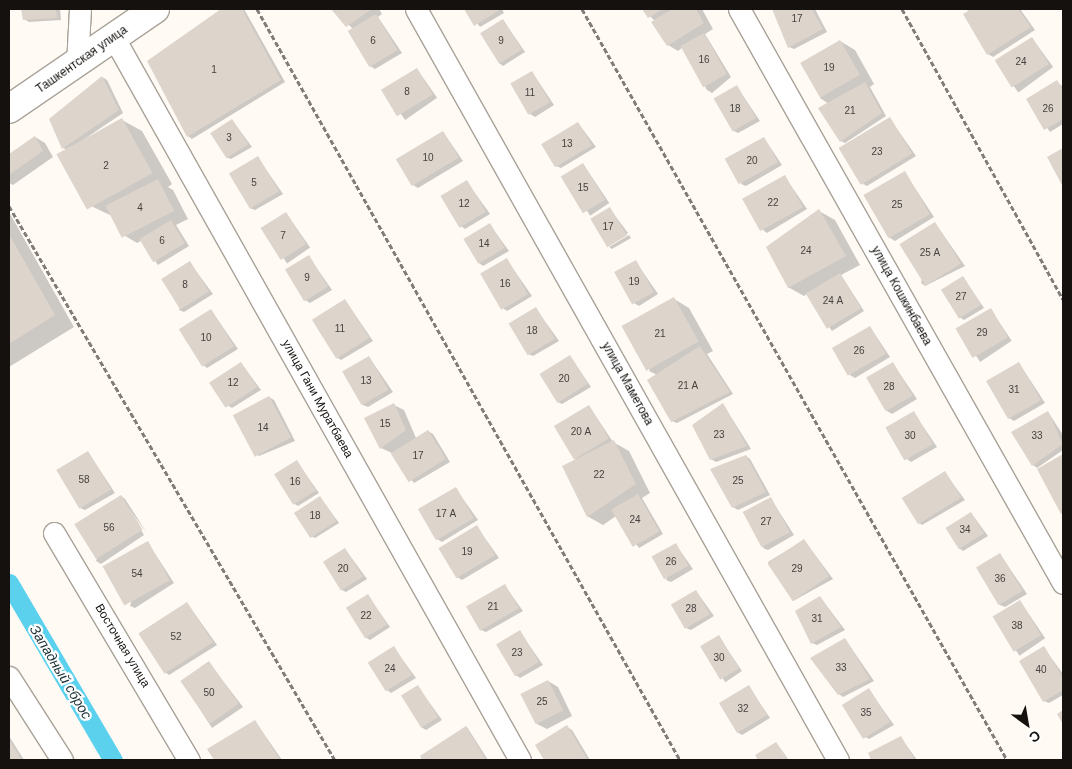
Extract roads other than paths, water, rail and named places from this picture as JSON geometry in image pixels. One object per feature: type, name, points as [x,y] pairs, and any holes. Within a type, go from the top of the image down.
[{"type":"main road","name":"Ташкентская улица","points":[[9,110],[155,9]]},
{"type":"street","points":[[77,64],[80,9]]},
{"type":"street","name":"улица Маметова","points":[[416,9],[838,760]]},
{"type":"street","name":"улица Кошкинбаева","points":[[739,9],[1063,583]]},
{"type":"street","name":"улица Гани Муратбаева","points":[[114,38],[520,760]]},
{"type":"street","name":"Восточная улица","points":[[54,533],[190,760]]},
{"type":"street","points":[[9,677],[62,760]]},
{"type":"waterway","name":"Западный сброс","points":[[9,583],[113,760]]}]
